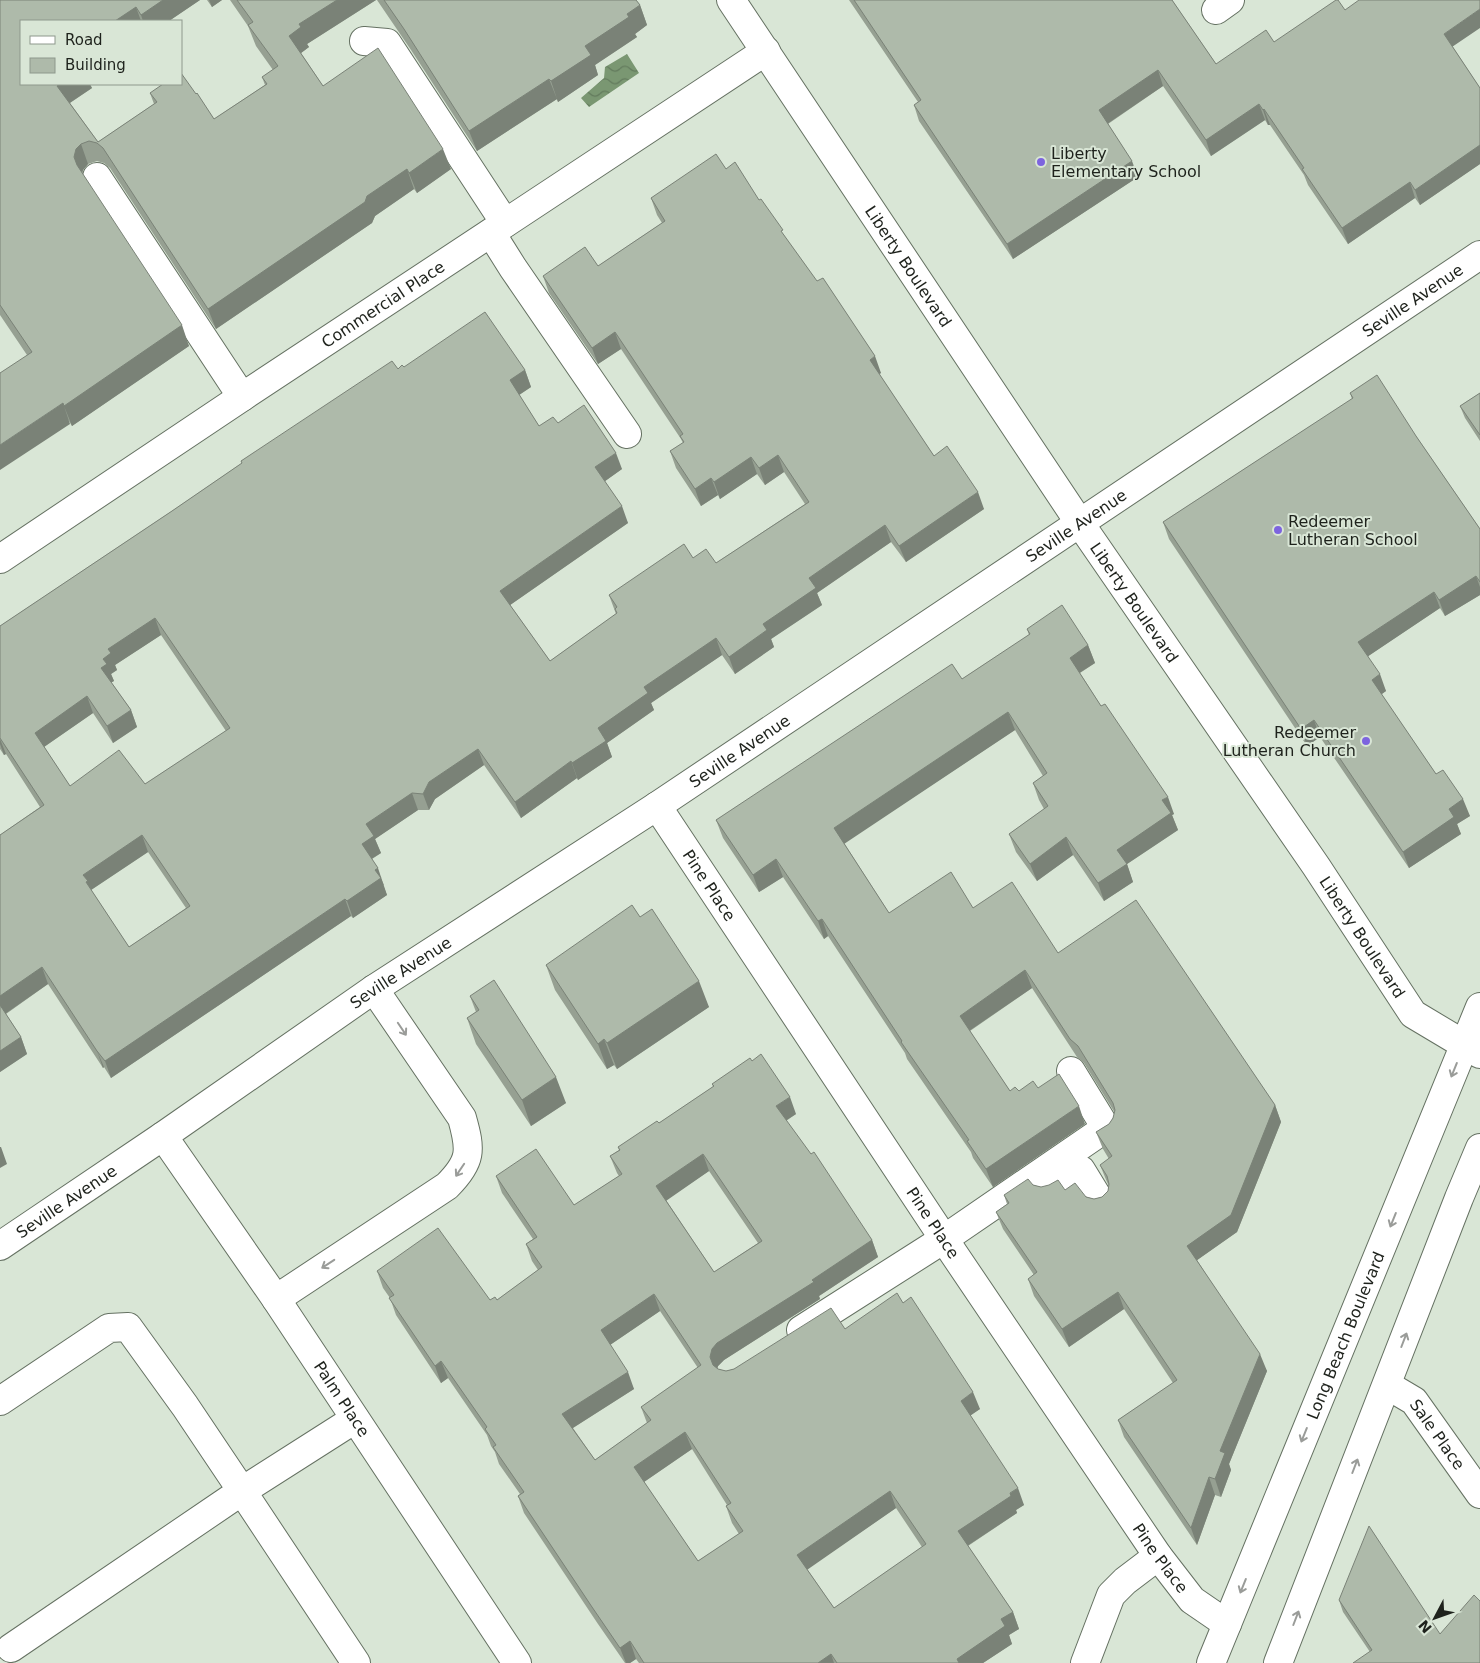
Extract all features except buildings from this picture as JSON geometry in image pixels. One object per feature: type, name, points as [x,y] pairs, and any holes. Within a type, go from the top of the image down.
[{"type":"street","name":"Liberty Boulevard","points":[[731,0],[1079,522],[1316,866],[1413,1014],[1472,1050]]},
{"type":"street","points":[[364,41],[386,43],[498,228],[513,268],[627,434]]},
{"type":"street","name":"Commercial Place","points":[[0,559],[766,51]]},
{"type":"street","points":[[96,177],[242,397]]},
{"type":"street","name":"Seville Avenue","points":[[0,1246],[163,1136],[374,989],[657,806],[1480,255]]},
{"type":"street","name":"Pine Place","points":[[657,806],[949,1246],[1158,1556],[1192,1600],[1227,1624]]},
{"type":"street","points":[[276,1299],[447,1186],[460,1173],[467,1160],[468,1140],[462,1118],[374,989]]},
{"type":"street","name":"Long Beach Boulevard","points":[[1211,1663],[1472,1050],[1480,1008]]},
{"type":"street","points":[[949,1246],[1106,1128],[1071,1071]]},
{"type":"street","name":"Palm Place","points":[[163,1136],[276,1299],[517,1663]]},
{"type":"street","points":[[1278,1663],[1480,1148]]},
{"type":"street","points":[[782,1341],[1036,1197],[1080,1170],[1100,1201]]},
{"type":"street","points":[[0,1401],[109,1328],[128,1327],[185,1406],[356,1663]]},
{"type":"street","name":"Sale Place","points":[[1387,1385],[1414,1400],[1480,1494]]},
{"type":"street","points":[[11,1647],[242,1491],[354,1419]]},
{"type":"street","points":[[1085,1663],[1111,1594],[1158,1556]]},
{"type":"water","points":[[627,54],[639,73],[589,107],[581,98],[604,78],[605,67]]},
{"type":"place","name":"Liberty Elementary School","points":[[1041,162]]},
{"type":"place","name":"Redeemer Lutheran School","points":[[1278,530]]},
{"type":"place","name":"Redeemer Lutheran Church","points":[[1366,741]]}]
